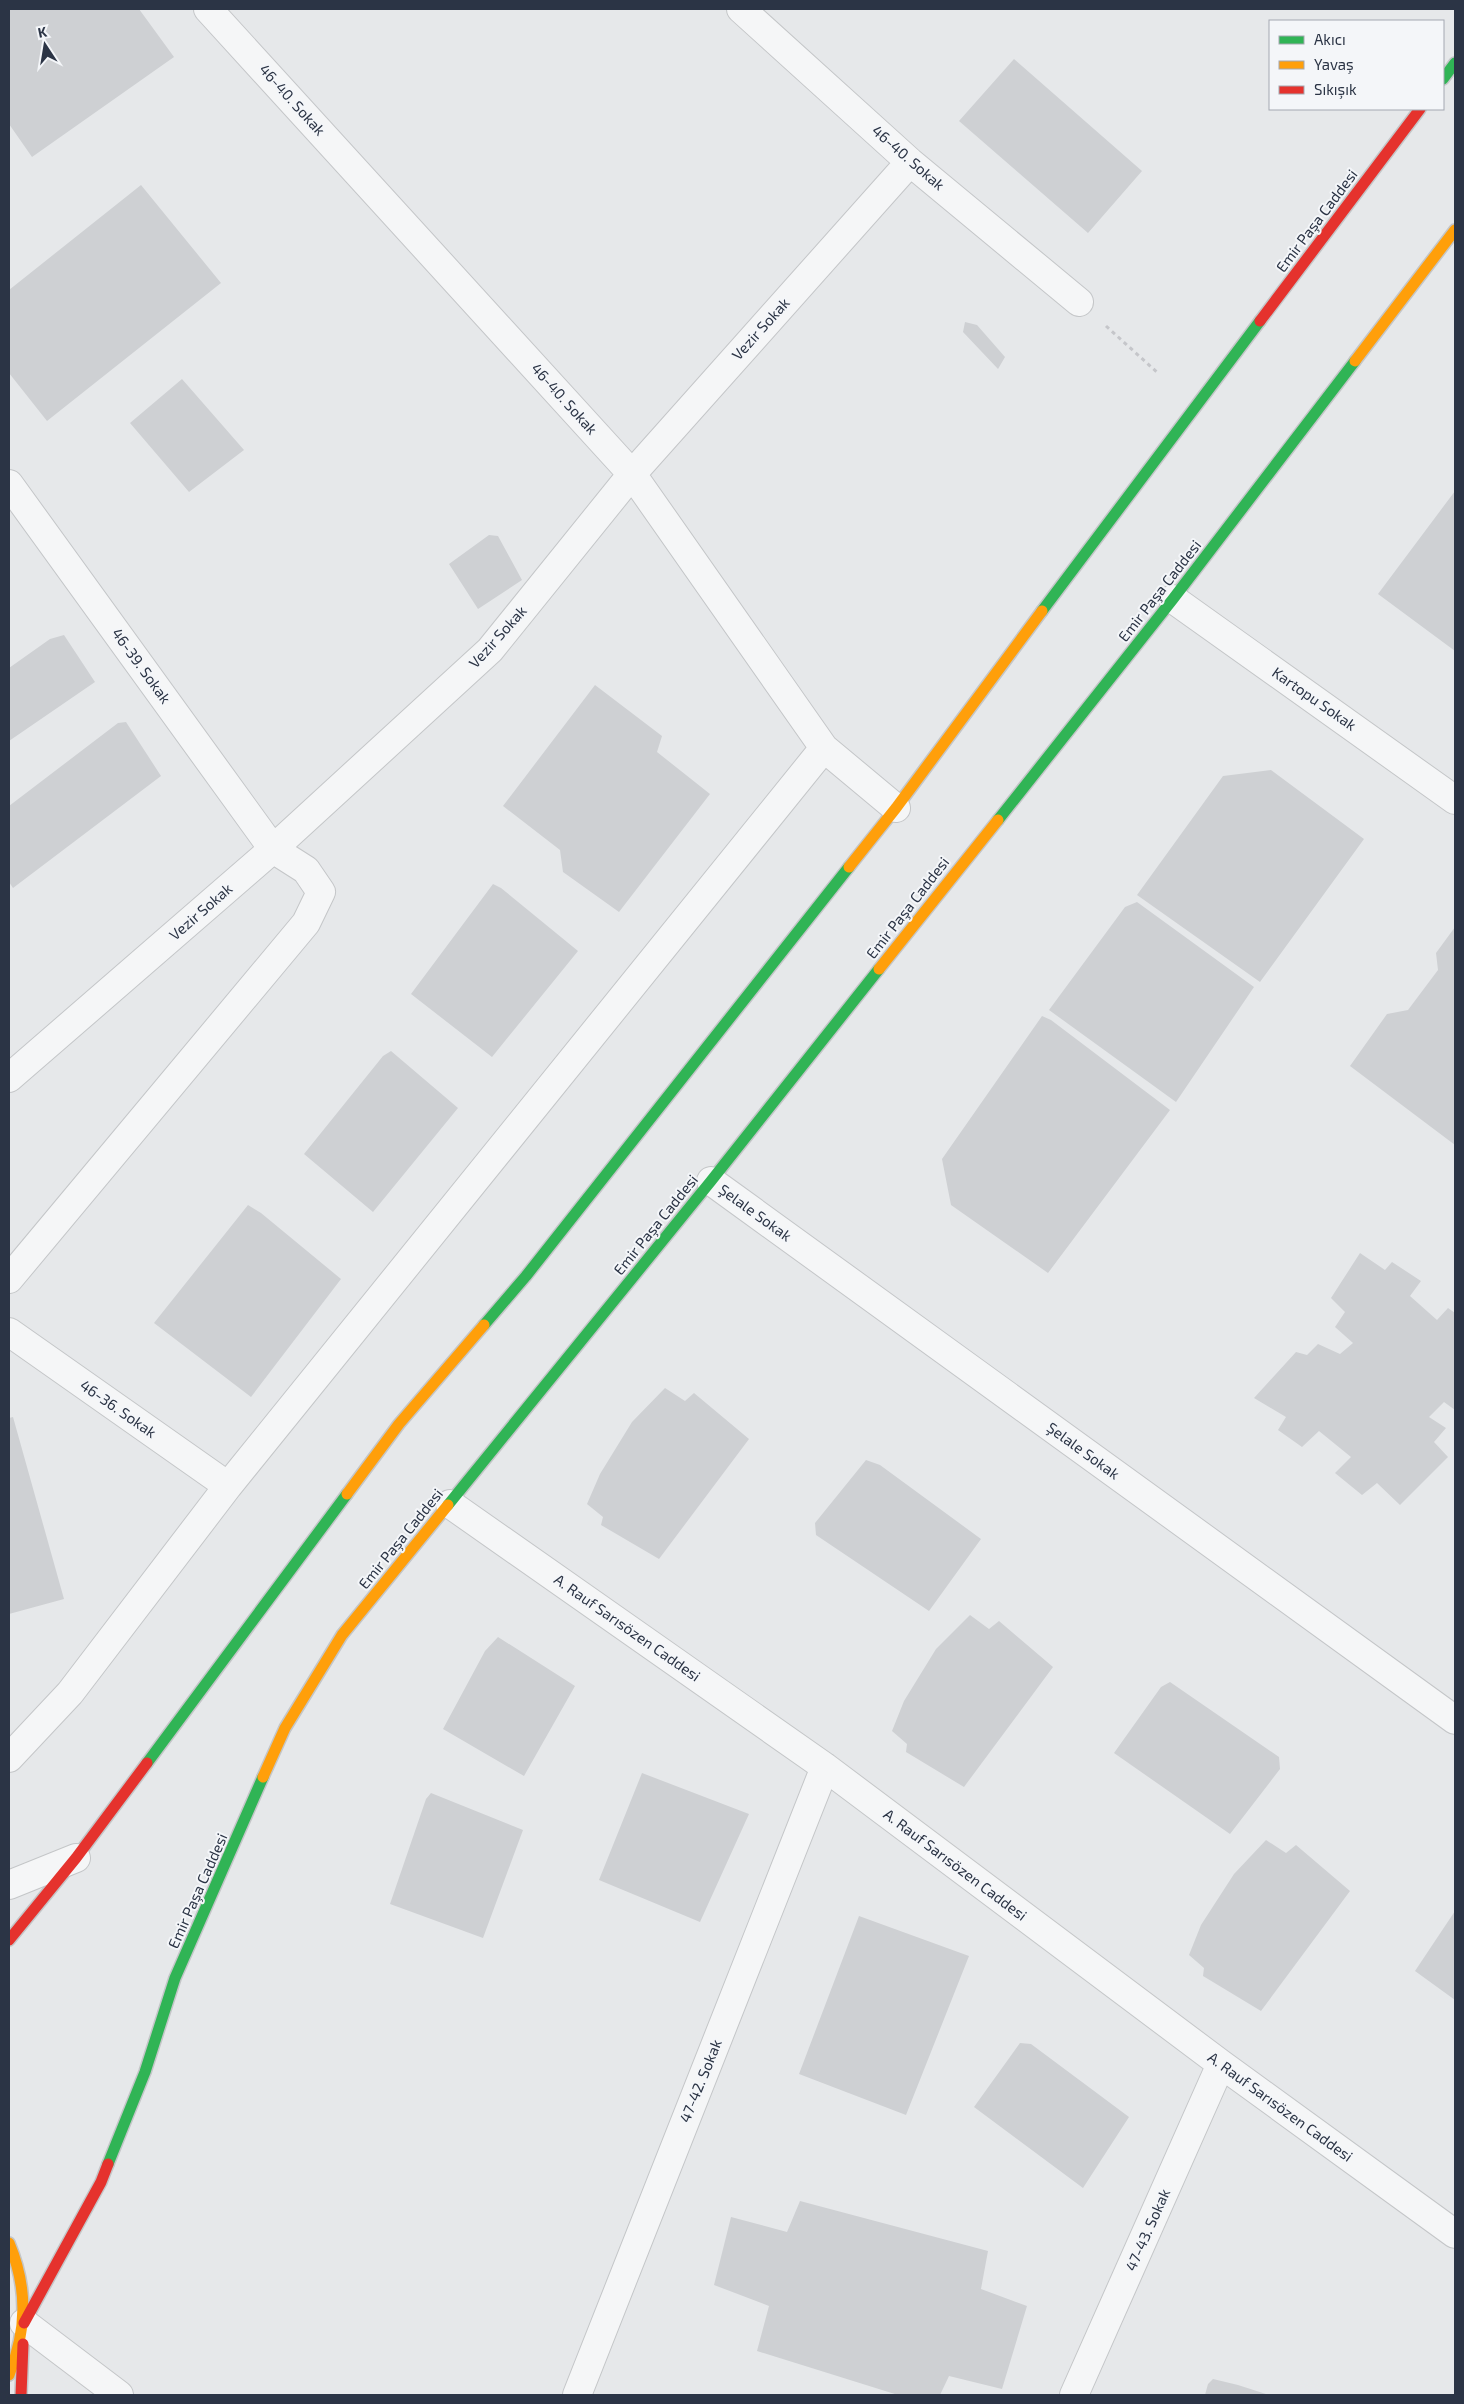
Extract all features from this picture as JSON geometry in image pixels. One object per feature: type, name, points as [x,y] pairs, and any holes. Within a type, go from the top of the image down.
[{"type":"main road","points":[[1444,78],[1455,63]]},
{"type":"main road","name":"Emir Paşa Caddesi","points":[[9,1940],[76,1858],[399,1424],[532,1268],[896,808],[1148,469],[1419,110]]},
{"type":"main road","name":"Emir Paşa Caddesi","points":[[24,2323],[101,2182],[145,2072],[175,1978],[285,1728],[342,1635],[711,1182],[1173,599],[1455,230]]},
{"type":"main road","points":[[9,2243],[22,2282],[24,2323],[21,2395]]},
{"type":"main road","points":[[9,2375],[19,2349],[24,2323]]},
{"type":"street","name":"46-40. Sokak","points":[[208,9],[632,474],[824,748],[896,808]]},
{"type":"street","name":"46-40. Sokak","points":[[741,9],[910,162],[1079,302]]},
{"type":"street","name":"Vezir Sokak","points":[[9,1078],[273,849],[490,650],[632,474],[910,162]]},
{"type":"street","name":"46-39. Sokak","points":[[9,484],[273,849]]},
{"type":"street","name":"Kartopu Sokak","points":[[1173,599],[1455,800]]},
{"type":"street","points":[[9,1758],[70,1693],[228,1486],[824,748]]},
{"type":"street","points":[[9,1278],[306,923],[320,892],[306,870],[273,849]]},
{"type":"street","name":"Şelale Sokak","points":[[711,1182],[1455,1720]]},
{"type":"street","name":"46-36. Sokak","points":[[9,1332],[228,1486]]},
{"type":"street","name":"A. Rauf Sarısözen Caddesi","points":[[450,1504],[825,1767],[1221,2064],[1455,2234]]},
{"type":"street","name":"47-42. Sokak","points":[[577,2395],[825,1767]]},
{"type":"street","points":[[9,1885],[76,1858]]},
{"type":"street","name":"47-43. Sokak","points":[[1074,2395],[1221,2064]]},
{"type":"street","points":[[24,2323],[119,2395]]},
{"type":"path","points":[[1079,302],[1159,374]]},
{"type":"building","points":[[9,9],[139,9],[174,57],[32,157],[9,124]]},
{"type":"building","points":[[1014,59],[1142,171],[1088,233],[959,121]]},
{"type":"building","points":[[141,185],[221,283],[47,421],[9,373],[9,290]]},
{"type":"building","points":[[965,322],[977,325],[1005,357],[998,369],[963,332]]},
{"type":"building","points":[[182,379],[244,450],[189,492],[130,423]]},
{"type":"building","points":[[1455,491],[1455,651],[1378,594]]},
{"type":"building","points":[[489,535],[498,536],[522,580],[478,609],[449,564]]},
{"type":"building","points":[[64,635],[95,682],[9,741],[9,668],[50,639]]},
{"type":"building","points":[[595,685],[662,736],[657,752],[710,794],[619,912],[563,872],[560,850],[503,806]]},
{"type":"building","points":[[126,722],[161,776],[13,888],[9,882],[9,806],[118,723]]},
{"type":"building","points":[[1271,770],[1364,839],[1260,982],[1137,895],[1223,776]]},
{"type":"building","points":[[493,884],[501,888],[578,951],[492,1057],[411,994]]},
{"type":"building","points":[[1137,902],[1254,987],[1176,1102],[1049,1010],[1125,907]]},
{"type":"building","points":[[1455,927],[1455,1145],[1350,1066],[1387,1014],[1408,1010],[1438,970],[1436,953]]},
{"type":"building","points":[[1042,1016],[1051,1020],[1170,1110],[1048,1273],[951,1205],[942,1159]]},
{"type":"building","points":[[391,1051],[458,1108],[373,1212],[304,1154],[383,1056]]},
{"type":"building","points":[[248,1205],[261,1213],[341,1279],[251,1397],[154,1323]]},
{"type":"building","points":[[1360,1253],[1385,1270],[1392,1262],[1421,1281],[1410,1296],[1437,1320],[1448,1308],[1455,1313],[1455,1410],[1444,1402],[1429,1417],[1446,1428],[1434,1442],[1448,1457],[1400,1505],[1377,1483],[1362,1495],[1335,1473],[1351,1457],[1319,1431],[1302,1447],[1278,1430],[1286,1417],[1254,1398],[1296,1352],[1307,1355],[1318,1344],[1340,1354],[1353,1343],[1335,1327],[1345,1312],[1331,1298]]},
{"type":"building","points":[[665,1388],[685,1401],[694,1393],[749,1439],[659,1559],[601,1525],[603,1517],[587,1504],[600,1474],[632,1422]]},
{"type":"building","points":[[13,1417],[64,1599],[9,1614],[9,1418]]},
{"type":"building","points":[[866,1460],[880,1465],[981,1539],[929,1611],[816,1535],[815,1523]]},
{"type":"building","points":[[970,1615],[989,1629],[999,1621],[1053,1667],[964,1787],[906,1752],[907,1744],[892,1731],[904,1701],[936,1649]]},
{"type":"building","points":[[498,1637],[575,1686],[524,1776],[443,1729],[485,1651]]},
{"type":"building","points":[[1170,1682],[1279,1757],[1280,1769],[1230,1834],[1114,1753],[1161,1687]]},
{"type":"building","points":[[642,1773],[749,1814],[700,1922],[599,1880]]},
{"type":"building","points":[[431,1793],[523,1830],[483,1938],[390,1904],[426,1799]]},
{"type":"building","points":[[1266,1840],[1286,1853],[1296,1845],[1350,1891],[1261,2011],[1203,1976],[1204,1968],[1189,1955],[1201,1925],[1234,1874]]},
{"type":"building","points":[[1455,1911],[1455,2000],[1415,1971]]},
{"type":"building","points":[[859,1916],[969,1956],[906,2115],[799,2074]]},
{"type":"building","points":[[1020,2043],[1031,2044],[1129,2117],[1083,2188],[974,2107]]},
{"type":"building","points":[[800,2201],[988,2251],[981,2289],[1027,2306],[1002,2389],[949,2376],[940,2395],[898,2395],[757,2351],[769,2306],[714,2285],[731,2217],[787,2232]]},
{"type":"building","points":[[1213,2379],[1269,2395],[1205,2395],[1208,2384]]},
{"type":"traffic: fast","points":[[1444,78],[1455,63]]},
{"type":"traffic: fast","points":[[1042,611],[1260,321]]},
{"type":"traffic: fast","points":[[998,820],[1173,599],[1355,361]]},
{"type":"traffic: fast","points":[[484,1325],[526,1276],[849,867]]},
{"type":"traffic: fast","points":[[448,1505],[711,1181],[879,969]]},
{"type":"traffic: fast","points":[[147,1763],[347,1494]]},
{"type":"traffic: fast","points":[[108,2164],[145,2072],[175,1978],[263,1777]]},
{"type":"traffic: slow","points":[[1355,361],[1455,230]]},
{"type":"traffic: slow","points":[[849,867],[896,808],[1042,611]]},
{"type":"traffic: slow","points":[[879,969],[998,820]]},
{"type":"traffic: slow","points":[[347,1494],[399,1424],[484,1325]]},
{"type":"traffic: slow","points":[[263,1777],[285,1728],[342,1635],[448,1505]]},
{"type":"traffic: slow","points":[[9,2243],[20,2276],[23,2309],[19,2342],[9,2375]]},
{"type":"traffic: jam","points":[[1260,321],[1419,110]]},
{"type":"traffic: jam","points":[[9,1940],[76,1858],[147,1763]]},
{"type":"traffic: jam","points":[[24,2323],[101,2182],[108,2164]]},
{"type":"traffic: jam","points":[[21,2395],[23,2344]]}]
